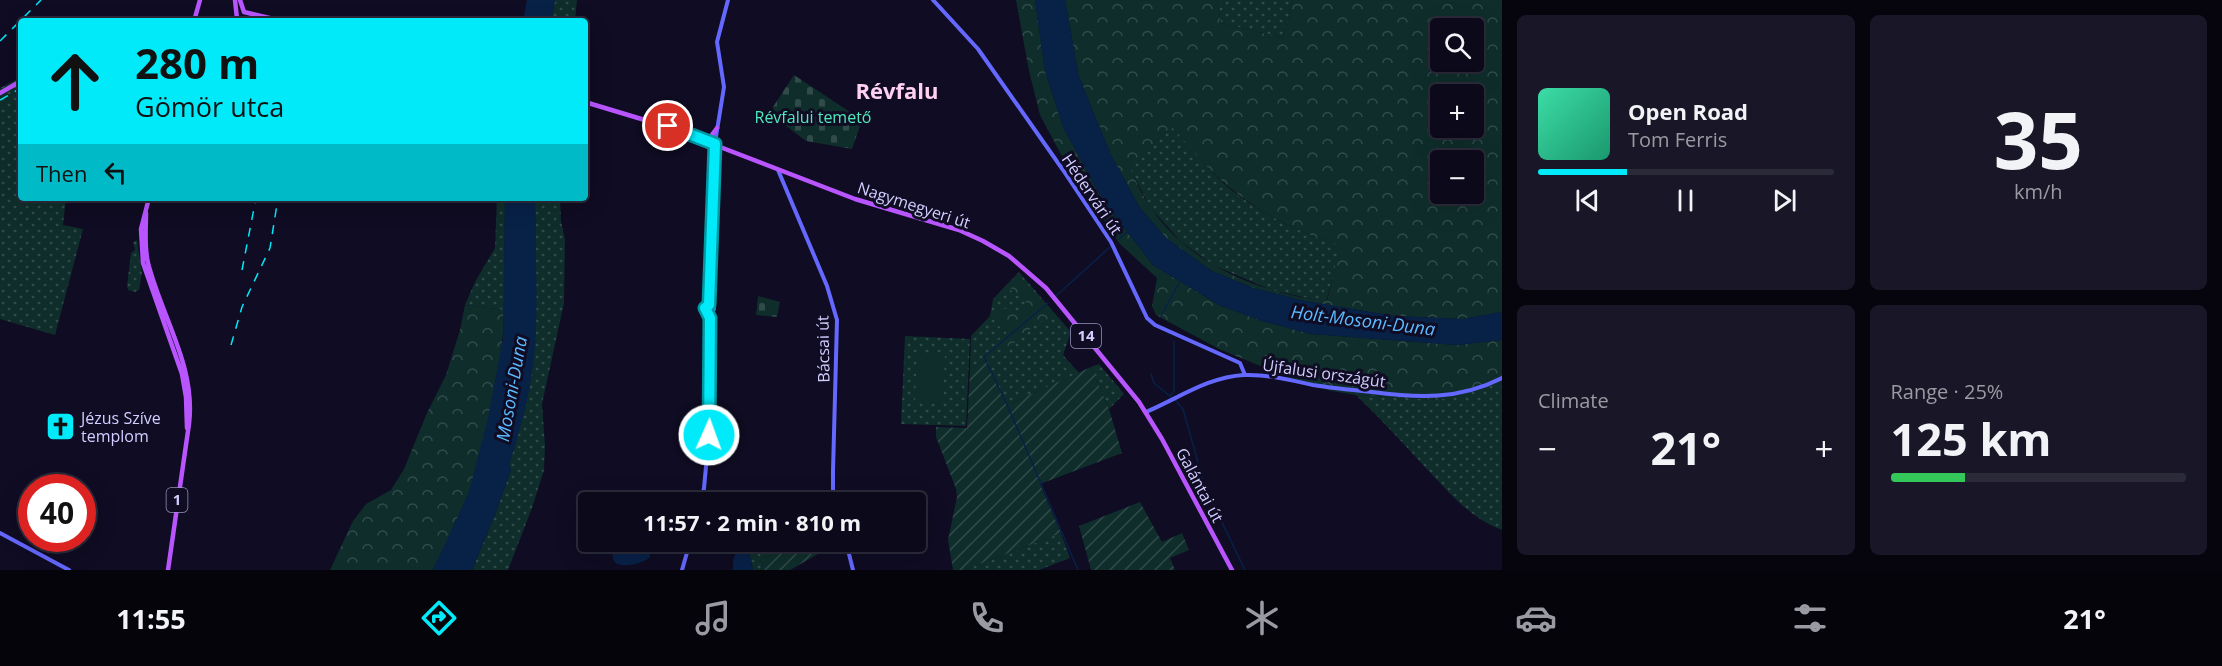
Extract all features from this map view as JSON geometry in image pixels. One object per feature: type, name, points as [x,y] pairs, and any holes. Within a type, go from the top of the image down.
[{"type":"main road","points":[[195,18],[200,0]]},
{"type":"main road","points":[[235,0],[236,18]]},
{"type":"main road","points":[[240,0],[242,9],[256,18]]},
{"type":"main road","points":[[238,18],[243,14],[250,13],[270,18]]},
{"type":"main road","points":[[0,93],[18,83]]},
{"type":"main road","name":"Nagymegyeri út","points":[[588,103],[715,144],[871,204],[959,230],[1005,253],[1025,268],[1053,296],[1146,412]]},
{"type":"main road","points":[[714,160],[711,150],[701,139],[710,137],[717,128]]},
{"type":"main road","name":"1","points":[[148,201],[145,244],[148,262],[189,381],[191,411],[168,570]]},
{"type":"main road","name":"Galántai út","points":[[1146,412],[1232,570]]},
{"type":"street","points":[[703,492],[709,433],[710,314],[705,310],[709,305],[715,144],[724,82],[717,42],[728,0]]},
{"type":"street","name":"Hédervári út","points":[[933,0],[978,49],[1063,170],[1111,242],[1147,318],[1155,325],[1240,363],[1245,375]]},
{"type":"street","name":"Bácsai út","points":[[778,169],[826,286],[837,320],[833,492]]},
{"type":"street","name":"Újfalusi országút","points":[[1146,412],[1216,380],[1245,375],[1274,376],[1355,390],[1433,397],[1468,392],[1502,378]]},
{"type":"street","points":[[0,533],[69,570]]},
{"type":"street","points":[[682,570],[687,552]]},
{"type":"street","points":[[848,552],[853,570]]},
{"type":"green space","points":[[555,0],[577,0],[575,18],[552,18]]},
{"type":"green space","points":[[1016,0],[1035,0],[1045,71],[1063,127],[1104,202],[1153,265],[1219,305],[1262,321],[1311,334],[1457,345],[1502,340],[1502,371],[1485,382],[1486,388],[1438,400],[1356,395],[1307,385],[1219,349],[1156,315],[1152,306],[1157,278],[1119,243],[1065,162],[1040,115]]},
{"type":"green space","points":[[1065,0],[1217,0],[1221,23],[1283,38],[1293,0],[1502,0],[1502,312],[1463,319],[1394,316],[1305,301],[1253,288],[1212,271],[1167,239],[1140,208],[1111,155],[1079,77]],"holes":[[[1172,127],[1199,158],[1241,197],[1282,222],[1340,245],[1327,301],[1277,291],[1228,273],[1205,260],[1166,226],[1150,206],[1129,165]]]},
{"type":"green space","points":[[1217,0],[1293,0],[1283,38],[1221,23]]},
{"type":"green space","name":"Révfalui temető","points":[[794,75],[862,120],[852,149],[806,141],[769,113]]},
{"type":"green space","points":[[18,79],[18,201],[66,201],[63,225],[83,229],[55,335],[0,319],[0,88]]},
{"type":"green space","points":[[1172,127],[1214,174],[1241,197],[1282,222],[1341,245],[1326,302],[1271,290],[1213,265],[1180,241],[1150,207],[1128,165]]},
{"type":"green space","points":[[497,201],[505,201],[504,310],[465,305],[475,282],[495,248]]},
{"type":"green space","points":[[535,201],[560,201],[565,240],[564,303],[542,404],[544,470],[508,570],[472,570],[511,470],[509,465],[526,404],[536,326]]},
{"type":"green space","points":[[137,240],[142,273],[139,290],[135,292],[128,290],[127,286],[131,253],[135,250],[133,242]]},
{"type":"green space","points":[[1019,272],[1071,332],[1063,355],[1079,373],[1007,405],[986,360],[970,369],[971,336],[990,316],[993,299]]},
{"type":"green space","points":[[1020,276],[1050,309],[1052,318],[1036,324],[1013,343],[999,349],[995,344],[1007,332],[997,325],[994,307],[1022,311],[1029,304],[1010,290]]},
{"type":"green space","points":[[758,296],[780,302],[777,317],[756,315]]},
{"type":"green space","points":[[465,305],[504,310],[498,378],[483,447],[458,521],[433,570],[330,570],[353,521],[366,504],[391,490],[404,469],[427,413],[446,375]]},
{"type":"green space","points":[[905,336],[970,339],[966,426],[901,424]]},
{"type":"green space","points":[[917,353],[945,355],[943,402],[915,401]]},
{"type":"green space","points":[[986,360],[1007,405],[1091,367],[1109,409],[1122,453],[1040,484],[1061,533],[964,570],[953,570],[948,540],[957,497],[936,437],[936,427],[967,428],[970,369]]},
{"type":"green space","points":[[1099,364],[1124,394],[1109,409],[1091,367]]},
{"type":"green space","points":[[1502,371],[1502,530],[1479,518],[1460,503],[1356,395],[1438,400],[1486,388],[1485,382]]},
{"type":"green space","points":[[1140,502],[1162,542],[1182,533],[1189,550],[1170,558],[1175,570],[1091,570],[1079,526]]},
{"type":"green space","points":[[1061,533],[1070,558],[1039,570],[964,570]]},
{"type":"green space","points":[[749,552],[773,552],[764,561],[761,570],[753,570]]},
{"type":"green space","points":[[773,552],[820,553],[790,570],[761,570],[764,561]]},
{"type":"water","points":[[527,0],[555,0],[552,18],[524,18]]},
{"type":"water","name":"Holt-Mosoni-Duna","points":[[1035,0],[1065,0],[1079,77],[1111,155],[1140,208],[1167,239],[1212,271],[1253,288],[1305,301],[1394,316],[1463,319],[1502,312],[1502,340],[1457,345],[1311,334],[1262,321],[1219,305],[1153,265],[1104,202],[1063,127],[1045,71]]},
{"type":"water","name":"Mosoni-Duna","points":[[505,201],[535,201],[534,358],[521,426],[509,465],[511,470],[472,570],[433,570],[469,492],[488,418],[503,338]]},
{"type":"water","points":[[613,552],[649,552],[650,557],[632,565],[617,564],[613,559]]},
{"type":"water","points":[[736,552],[749,552],[753,570],[733,570]]},
{"type":"waterway","points":[[1119,239],[1127,232]]},
{"type":"waterway","points":[[1056,296],[1110,247]]},
{"type":"waterway","points":[[1161,316],[1179,283]]},
{"type":"waterway","points":[[1048,303],[984,357],[1009,409],[1078,570]]},
{"type":"waterway","points":[[1170,396],[1174,391],[1174,341]]},
{"type":"waterway","points":[[1151,374],[1154,383],[1171,397]]},
{"type":"waterway","points":[[1175,400],[1183,409],[1205,487],[1245,570]]},
{"type":"railway","points":[[23,18],[41,0]]},
{"type":"railway","points":[[0,41],[18,23]]},
{"type":"railway","points":[[0,100],[18,90]]},
{"type":"railway","points":[[242,270],[255,201]]},
{"type":"railway","points":[[231,345],[242,307],[270,248],[278,201]]},
{"type":"place","name":"Jézus Szíve templom","points":[[60,427]]},
{"type":"district","name":"Révfalu","points":[[897,91]]},
{"type":"route","points":[[668,126],[715,144],[709,305],[705,308],[710,314],[709,435]]}]
